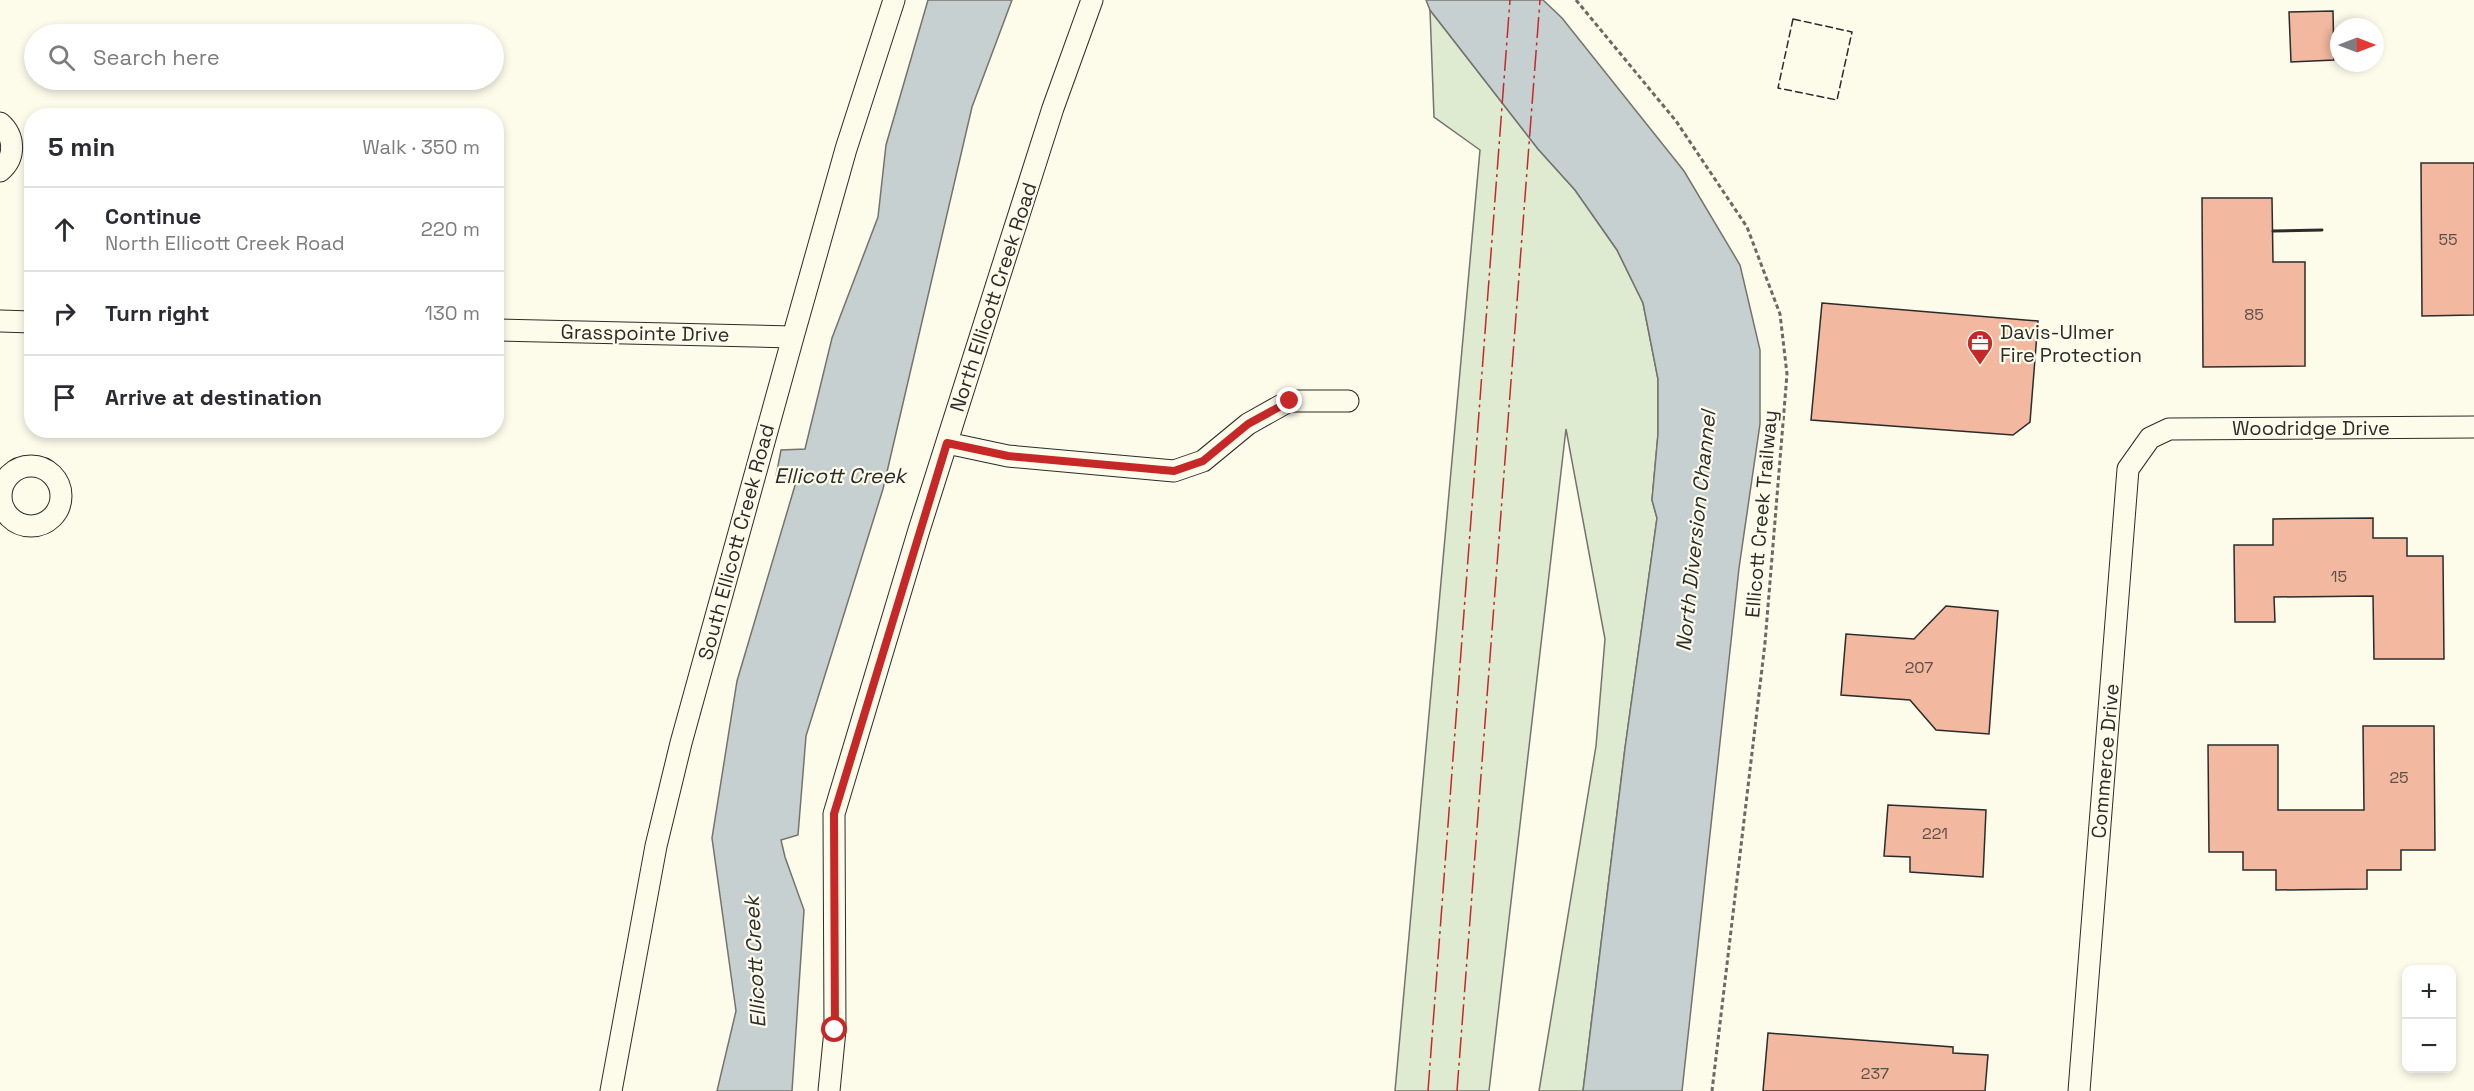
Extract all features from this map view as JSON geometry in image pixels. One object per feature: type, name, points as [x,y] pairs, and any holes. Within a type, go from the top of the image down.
[{"type":"street","name":"South Ellicott Creek Road","points":[[611,1091],[656,846],[681,743],[846,149],[894,0]]},
{"type":"street","name":"North Ellicott Creek Road","points":[[829,1091],[835,1030],[834,814],[947,443],[1053,108],[1092,0]]},
{"type":"street","points":[[0,123],[8,132],[12,148],[10,158],[0,171]]},
{"type":"street","points":[[0,321],[24,322]]},
{"type":"street","name":"Grasspointe Drive","points":[[504,330],[793,337]]},
{"type":"street","points":[[947,443],[1008,456],[1174,471],[1203,461],[1248,424],[1290,401],[1348,401]]},
{"type":"street","name":"Woodridge Drive","points":[[2150,438],[2169,429],[2474,427]]},
{"type":"street","name":"Commerce Drive","points":[[2079,1091],[2128,470],[2150,438]]},
{"type":"path","name":"Ellicott Creek Trailway","points":[[1576,0],[1676,121],[1748,227],[1780,314],[1784,344],[1787,374],[1765,643],[1712,1091]]},
{"type":"green space","points":[[1430,10],[1538,149],[1575,190],[1617,250],[1643,303],[1658,379],[1658,434],[1652,500],[1657,518],[1625,748],[1583,1091],[1539,1091],[1596,746],[1605,639],[1566,429],[1489,1091],[1395,1091],[1480,150],[1434,117]]},
{"type":"water","name":"Ellicott Creek","points":[[928,0],[1012,0],[972,107],[883,489],[806,736],[798,835],[781,840],[804,910],[792,1091],[717,1091],[736,1011],[712,838],[737,681],[796,482],[776,476],[781,450],[805,449],[832,338],[878,217],[886,145]]},
{"type":"water","name":"North Diversion Channel","points":[[1426,0],[1543,0],[1562,18],[1684,171],[1740,265],[1760,350],[1760,424],[1739,568],[1682,1091],[1583,1091],[1625,748],[1657,518],[1652,500],[1658,434],[1658,379],[1643,303],[1617,250],[1575,190],[1538,149],[1430,10]]},
{"type":"building","points":[[2333,11],[2333,18],[2330,18],[2330,60],[2291,62],[2289,12]]},
{"type":"building","points":[[2421,163],[2474,163],[2474,315],[2422,316]]},
{"type":"building","points":[[2202,198],[2272,198],[2273,262],[2305,262],[2305,366],[2203,367]]},
{"type":"building","points":[[1822,303],[2038,321],[2030,422],[2013,435],[1811,420]]},
{"type":"building","points":[[2373,518],[2373,538],[2407,538],[2407,556],[2443,556],[2444,659],[2374,659],[2373,596],[2274,597],[2275,622],[2235,622],[2234,545],[2273,545],[2273,519]]},
{"type":"building","points":[[1946,606],[1998,611],[1989,734],[1936,730],[1910,700],[1841,695],[1846,634],[1914,639]]},
{"type":"building","points":[[2363,726],[2434,726],[2435,850],[2401,850],[2401,870],[2367,870],[2367,889],[2276,890],[2276,870],[2243,870],[2243,852],[2209,852],[2208,745],[2278,745],[2278,810],[2364,810]]},
{"type":"building","points":[[1888,805],[1986,810],[1983,877],[1910,872],[1910,857],[1884,856]]},
{"type":"building","points":[[1768,1033],[1953,1047],[1953,1053],[1988,1055],[1985,1091],[1763,1091]]},
{"type":"fence","points":[[1793,19],[1852,32],[1837,100],[1778,88],[1793,19]]},
{"type":"wall","points":[[2273,231],[2322,230]]},
{"type":"power","points":[[1428,1091],[1510,0]]},
{"type":"power","points":[[1457,1091],[1540,0]]},
{"type":"place","name":"Davis-Ulmer Fire Protection","points":[[1980,366]]},
{"type":"route","points":[[835,1030],[834,814],[947,443],[1008,456],[1174,471],[1203,461],[1248,424],[1290,401]]}]
